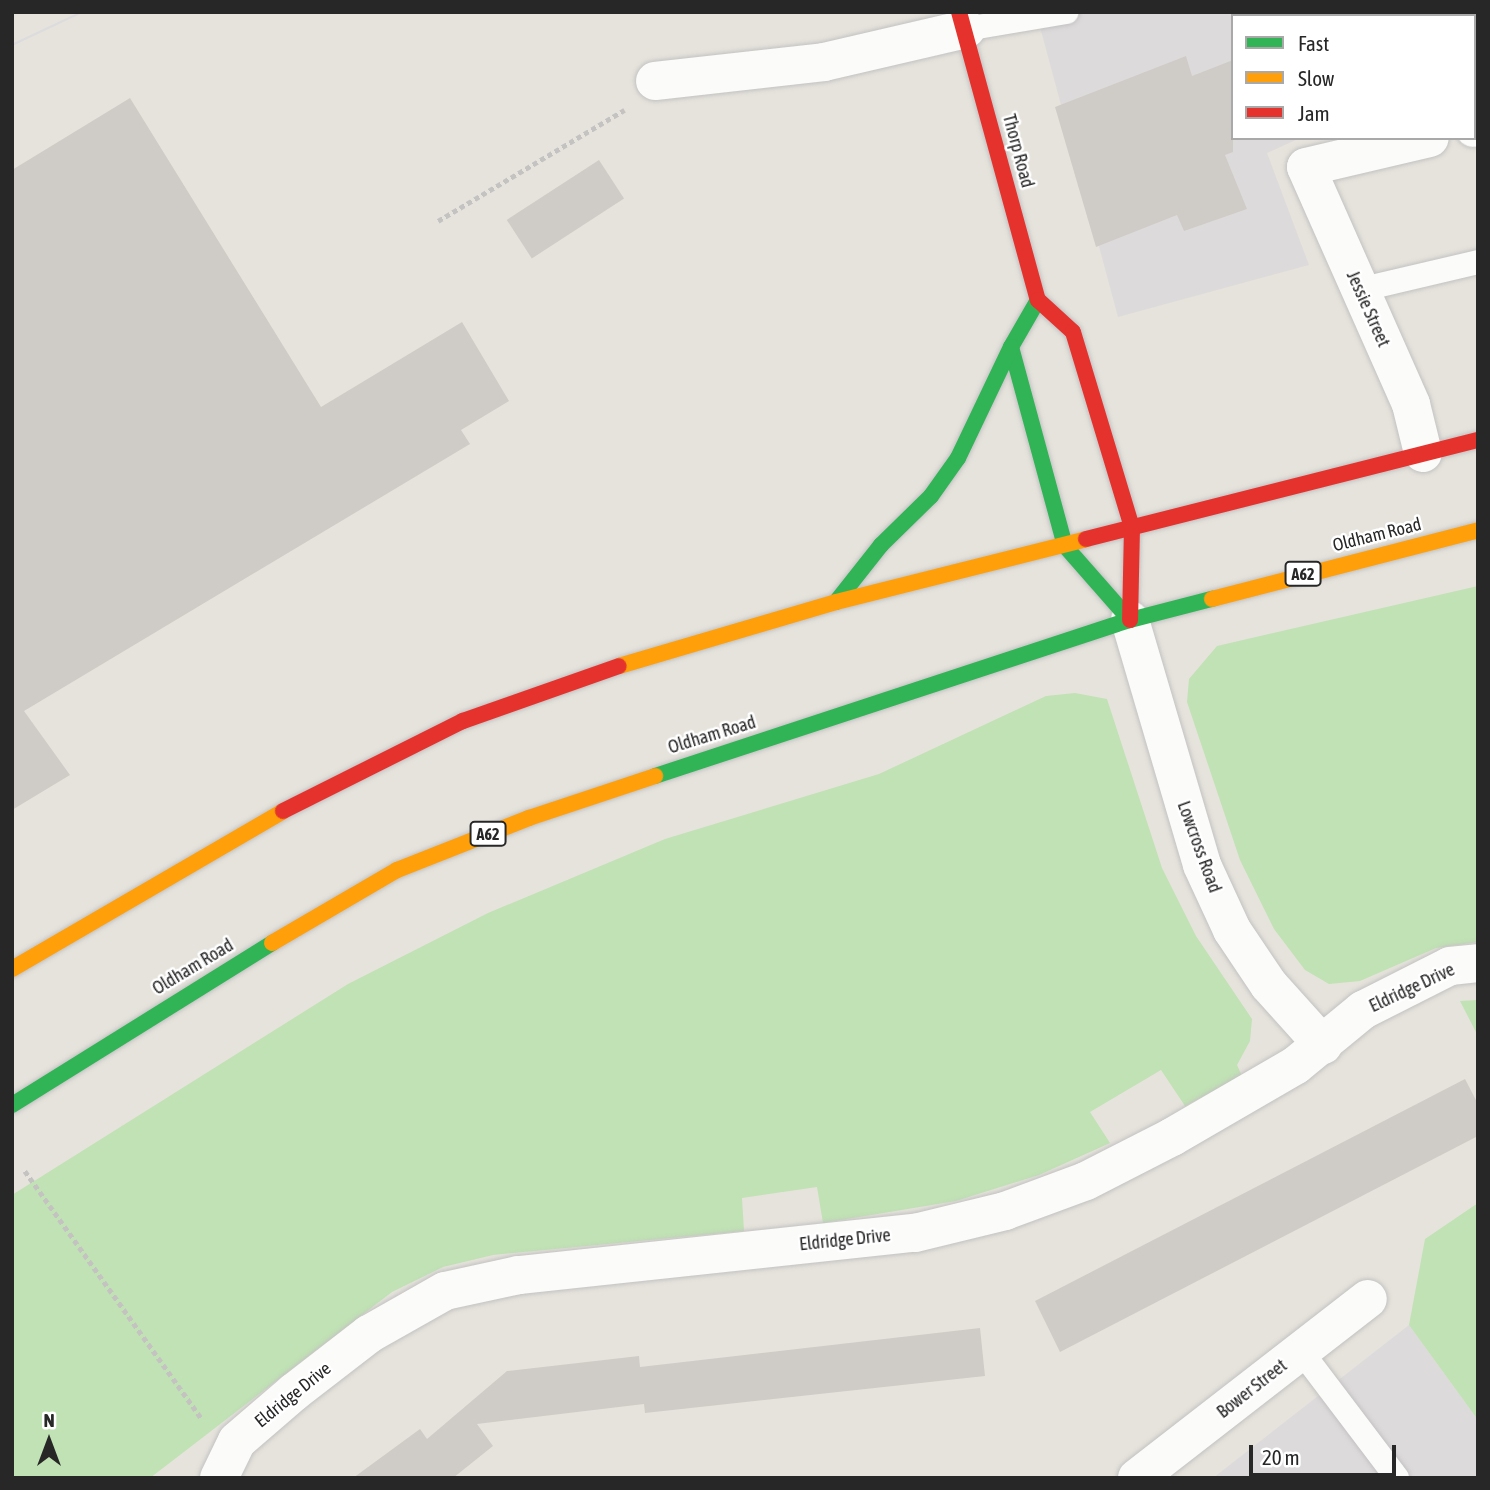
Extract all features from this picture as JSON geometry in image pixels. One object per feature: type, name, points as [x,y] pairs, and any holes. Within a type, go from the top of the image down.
[{"type":"main road","name":"Thorp Road","points":[[962,21],[1038,300]]},
{"type":"main road","points":[[836,603],[881,545],[931,496],[958,457],[1011,347],[1038,300],[1073,332],[1132,527],[1130,620]]},
{"type":"main road","points":[[1011,347],[1065,546],[1130,620]]},
{"type":"main road","points":[[12,969],[311,795],[463,720],[661,651],[836,603],[1478,440]]},
{"type":"main road","name":"Oldham Road","points":[[12,1105],[166,1005],[397,870],[662,771],[1130,620],[1478,530]]},
{"type":"street","points":[[655,80],[824,62],[962,21]]},
{"type":"street","name":"Jessie Street","points":[[1421,140],[1306,167],[1411,404],[1423,453]]},
{"type":"street","name":"Lowcross Road","points":[[1130,620],[1168,760],[1202,865],[1222,908],[1269,985],[1322,1045]]},
{"type":"street","name":"Eldridge Drive","points":[[219,1472],[237,1441],[369,1334],[445,1291],[519,1275],[915,1233],[1004,1211],[1086,1181],[1172,1137],[1322,1045],[1363,1010],[1450,966],[1478,963]]},
{"type":"street","name":"Bower Street","points":[[1137,1478],[1368,1299]]},
{"type":"lane","points":[[962,21],[1067,12]]},
{"type":"lane","points":[[1359,290],[1478,262]]},
{"type":"lane","points":[[1301,1351],[1397,1478]]},
{"type":"path","points":[[438,221],[615,117],[655,80]]},
{"type":"path","points":[[25,1171],[219,1472]]},
{"type":"shaded area","points":[[1036,12],[1478,12],[1476,88],[1476,14],[1231,14],[1231,140],[1296,140],[1267,153],[1309,265],[1118,317]]},
{"type":"shaded area","points":[[1409,1325],[1478,1420],[1478,1478],[1213,1478]]},
{"type":"green space","points":[[1478,586],[1478,942],[1436,948],[1360,981],[1329,984],[1305,970],[1274,929],[1240,860],[1187,702],[1189,679],[1217,646]]},
{"type":"green space","points":[[1075,693],[1107,699],[1162,868],[1196,936],[1252,1019],[1250,1041],[1237,1065],[1242,1076],[1185,1106],[1161,1070],[1090,1112],[1110,1143],[1039,1175],[956,1201],[823,1223],[817,1187],[742,1198],[744,1231],[493,1255],[443,1267],[392,1292],[150,1478],[12,1478],[12,1195],[348,984],[488,913],[665,839],[879,774],[1046,696]]},
{"type":"green space","points":[[1478,1000],[1478,1036],[1460,1001]]},
{"type":"green space","points":[[1478,1203],[1478,1420],[1409,1325],[1425,1239]]},
{"type":"building","points":[[1186,56],[1192,76],[1231,61],[1233,152],[1225,155],[1247,209],[1184,231],[1177,215],[1096,247],[1055,107]]},
{"type":"building","points":[[130,98],[321,407],[462,322],[509,401],[461,430],[470,444],[24,711],[70,775],[12,810],[12,170]]},
{"type":"building","points":[[599,160],[624,199],[532,258],[507,220]]},
{"type":"building","points":[[1465,1079],[1478,1104],[1478,1136],[1060,1352],[1035,1301]]},
{"type":"building","points":[[980,1328],[985,1376],[645,1413],[644,1404],[477,1424],[493,1446],[453,1478],[353,1478],[420,1429],[427,1439],[507,1371],[639,1356],[640,1367]]},
{"type":"tram line","points":[[12,45],[82,12]]},
{"type":"traffic: fast","points":[[1038,300],[1011,347],[1065,546],[1130,620]]},
{"type":"traffic: fast","points":[[836,602],[881,545],[931,496],[958,458],[1011,347]]},
{"type":"traffic: fast","points":[[655,776],[1130,620],[1212,599]]},
{"type":"traffic: fast","points":[[12,1105],[272,943]]},
{"type":"traffic: slow","points":[[1212,599],[1478,530]]},
{"type":"traffic: slow","points":[[619,666],[836,602],[1086,539]]},
{"type":"traffic: slow","points":[[272,943],[397,870],[529,818],[655,776]]},
{"type":"traffic: slow","points":[[12,969],[283,811]]},
{"type":"traffic: jam","points":[[959,12],[1038,300]]},
{"type":"traffic: jam","points":[[1038,300],[1073,332],[1132,527],[1130,620]]},
{"type":"traffic: jam","points":[[1086,539],[1478,440]]},
{"type":"traffic: jam","points":[[283,811],[463,721],[619,666]]}]
